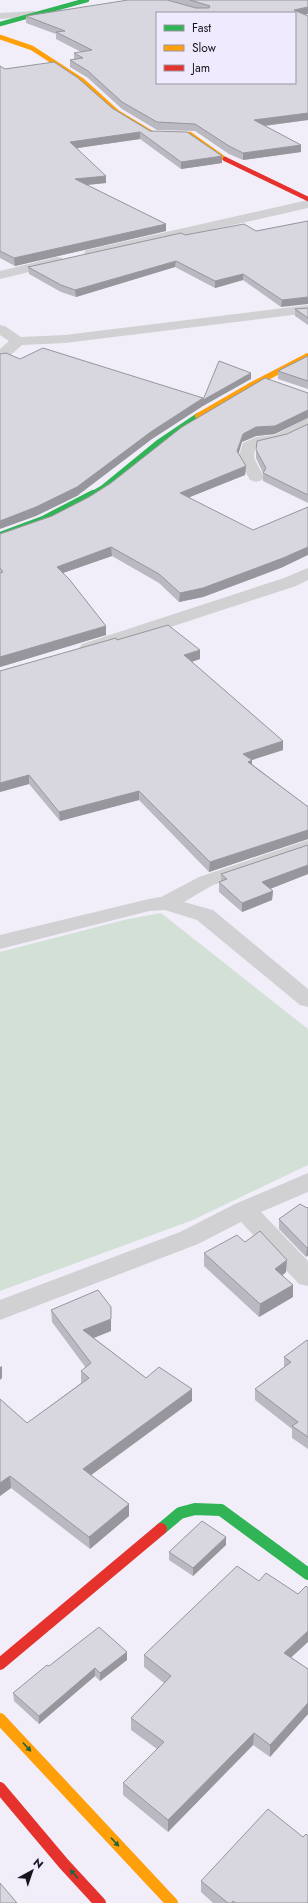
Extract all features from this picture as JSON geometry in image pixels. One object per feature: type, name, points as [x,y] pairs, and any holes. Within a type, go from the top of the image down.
[{"type":"street","points":[[0,24],[87,0]]},
{"type":"street","points":[[0,16],[35,14]]},
{"type":"street","points":[[0,37],[32,48],[83,81],[116,112],[155,135],[190,134],[224,158],[308,199]]},
{"type":"street","points":[[0,275],[308,204]]},
{"type":"street","points":[[0,329],[18,341],[65,339],[308,308]]},
{"type":"street","points":[[0,357],[18,341]]},
{"type":"street","points":[[0,536],[29,527],[84,500],[158,443],[200,415],[262,379],[308,356]]},
{"type":"street","points":[[262,379],[280,386]]},
{"type":"street","points":[[256,477],[246,458],[248,446],[261,440],[278,439],[293,433],[308,423]]},
{"type":"street","points":[[73,652],[144,631],[290,582],[308,573]]},
{"type":"street","points":[[0,942],[149,905],[166,903],[206,881],[308,846]]},
{"type":"street","points":[[166,903],[205,916],[308,1000]]},
{"type":"street","points":[[0,1310],[189,1238],[244,1210],[308,1182]]},
{"type":"street","points":[[244,1210],[308,1277]]},
{"type":"street","points":[[0,1664],[180,1513],[195,1509],[221,1510],[308,1574]]},
{"type":"street","points":[[0,1719],[172,1903]]},
{"type":"street","points":[[0,1788],[64,1864],[100,1903]]},
{"type":"shaded area","points":[[161,913],[308,1029],[308,1165],[193,1220],[0,1291],[0,952],[124,920]]},
{"type":"building","points":[[128,0],[167,0],[196,8],[209,8],[210,6],[190,0],[308,0],[308,7],[294,10],[308,16],[308,113],[254,120],[301,145],[243,153],[229,146],[195,124],[157,122],[122,102],[88,71],[70,60],[83,58],[74,53],[92,50],[56,32],[65,31],[26,16]]},
{"type":"building","points":[[54,62],[78,78],[112,108],[150,131],[187,132],[222,156],[181,162],[140,132],[70,142],[106,176],[75,179],[166,224],[14,258],[0,251],[0,66],[5,69]]},
{"type":"building","points":[[308,221],[308,297],[282,300],[243,274],[215,281],[176,261],[75,290],[61,285],[28,267],[181,233],[185,235],[244,224],[256,231]]},
{"type":"building","points":[[308,308],[308,318],[295,309]]},
{"type":"building","points":[[43,348],[203,398],[152,431],[77,487],[36,507],[0,521],[0,354],[6,353],[20,359]]},
{"type":"building","points":[[308,356],[308,381],[278,371]]},
{"type":"building","points":[[219,361],[251,373],[203,400]]},
{"type":"building","points":[[265,378],[308,393],[308,410],[275,426],[256,427],[243,434],[237,451],[246,466],[180,493],[253,530],[308,507],[308,547],[203,588],[180,593],[159,574],[111,547],[57,567],[69,579],[106,626],[0,657],[0,573],[3,572],[0,568],[0,534],[52,516],[89,497],[111,483],[182,427]]},
{"type":"building","points":[[308,424],[308,495],[263,473],[266,468],[256,450],[257,441],[287,434]]},
{"type":"building","points":[[168,625],[200,650],[184,655],[283,741],[243,754],[252,760],[248,762],[308,806],[308,830],[210,862],[139,791],[59,812],[29,775],[0,783],[0,671]]},
{"type":"building","points":[[308,845],[308,865],[262,882],[273,891],[242,903],[219,882],[227,879],[221,874]]},
{"type":"building","points":[[300,1204],[307,1208],[308,1207],[307,1248],[279,1219]]},
{"type":"building","points":[[260,1231],[287,1260],[275,1269],[293,1285],[260,1304],[204,1253],[237,1235],[245,1242]]},
{"type":"building","points":[[98,1290],[111,1307],[111,1319],[83,1330],[146,1378],[159,1367],[192,1389],[83,1469],[129,1504],[89,1537],[10,1476],[0,1483],[0,1399],[27,1423],[89,1378],[81,1371],[91,1363],[51,1310]]},
{"type":"building","points":[[307,1340],[308,1437],[292,1426],[298,1422],[255,1389],[291,1362],[284,1357]]},
{"type":"building","points":[[202,1521],[226,1537],[193,1568],[169,1552]]},
{"type":"building","points":[[237,1566],[259,1581],[266,1573],[298,1594],[306,1586],[308,1588],[308,1631],[284,1653],[308,1669],[308,1703],[270,1745],[254,1733],[168,1820],[123,1783],[164,1742],[131,1718],[171,1676],[144,1655]]},
{"type":"building","points":[[99,1627],[127,1652],[100,1673],[95,1668],[39,1716],[13,1693],[47,1665],[49,1666]]},
{"type":"building","points":[[268,1809],[303,1837],[306,1834],[308,1836],[308,1903],[236,1903],[233,1901],[232,1903],[228,1903],[201,1881]]},
{"type":"building","points":[[0,1883],[17,1903],[0,1903]]},
{"type":"traffic: fast","points":[[0,24],[87,0]]},
{"type":"traffic: fast","points":[[0,536],[43,520],[84,500],[103,488],[158,443],[198,416]]},
{"type":"traffic: fast","points":[[161,1529],[180,1513],[195,1509],[221,1510],[308,1574]]},
{"type":"traffic: slow","points":[[0,37],[32,48],[83,81],[117,112],[155,135],[190,134],[225,159]]},
{"type":"traffic: slow","points":[[198,416],[250,386],[308,356]]},
{"type":"traffic: slow","points":[[0,1719],[172,1903]]},
{"type":"traffic: jam","points":[[225,159],[308,199]]},
{"type":"traffic: jam","points":[[0,1664],[161,1529]]},
{"type":"traffic: jam","points":[[0,1788],[64,1864],[100,1903]]}]
